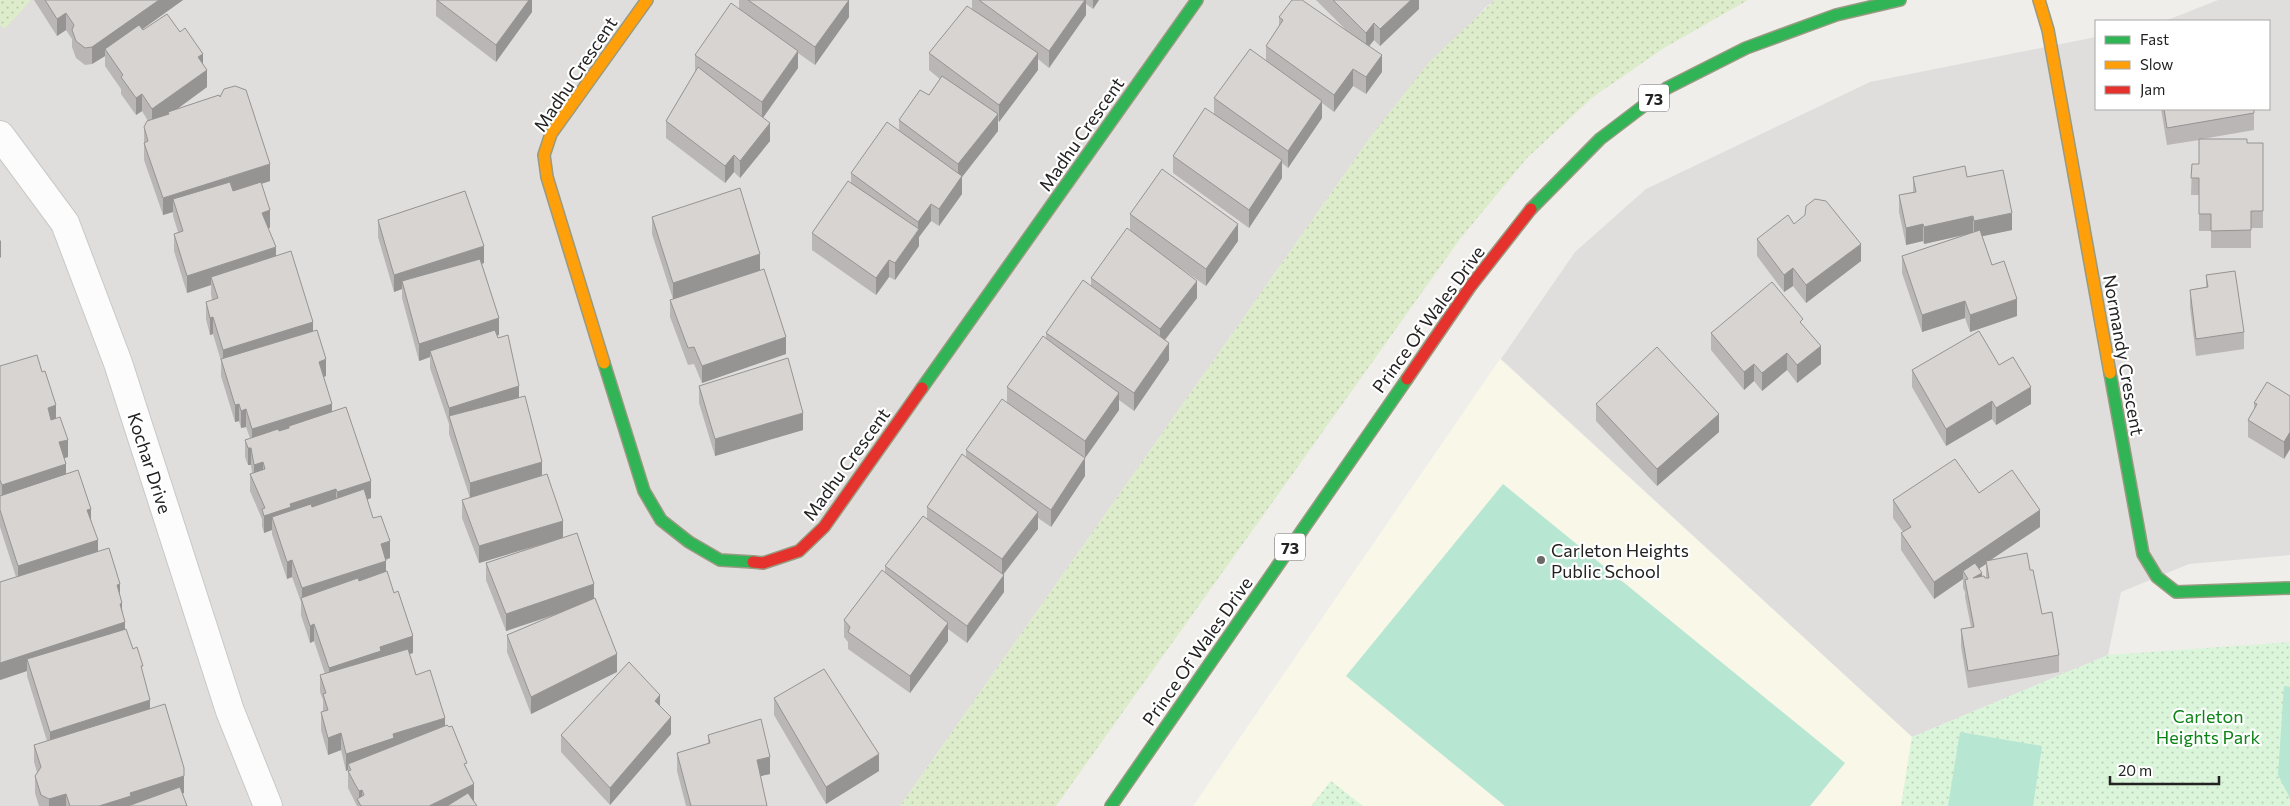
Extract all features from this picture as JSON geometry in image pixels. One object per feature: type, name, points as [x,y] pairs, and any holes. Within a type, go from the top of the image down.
[{"type":"street","name":"Madhu Crescent","points":[[647,0],[551,134],[544,155],[547,177],[644,491],[661,520],[688,542],[720,560],[763,563],[799,552],[824,527],[1197,0]]},
{"type":"street","name":"Prince Of Wales Drive","points":[[1111,806],[1470,287],[1528,212],[1594,146],[1667,88],[1746,48],[1836,15],[1900,0]]},
{"type":"street","name":"Normandy Crescent","points":[[2039,0],[2048,30],[2143,554],[2157,577],[2176,592],[2290,588]]},
{"type":"street","name":"Kochar Drive","points":[[0,135],[65,222],[118,363],[230,711],[268,806]]},
{"type":"shaded area","points":[[0,0],[1495,0],[1485,8],[1372,135],[900,806],[0,806]]},
{"type":"shaded area","points":[[2218,0],[2290,0],[2290,555],[2189,564],[2121,592],[2108,655],[1912,737],[1501,359],[1575,252],[1646,189],[1870,82],[2095,37],[2095,110],[2270,110],[2270,20],[2168,20]]},
{"type":"shaded area","name":"Carleton Heights Public School","points":[[1500,359],[1912,737],[1901,806],[1193,806]]},
{"type":"green space","points":[[0,0],[31,0],[5,29],[0,25]]},
{"type":"green space","points":[[1495,0],[1748,0],[1664,48],[1593,97],[1527,158],[1460,239],[1056,806],[900,806],[1372,135],[1429,62]]},
{"type":"green space","points":[[1503,484],[1845,763],[1810,806],[1505,806],[1346,676]]},
{"type":"green space","name":"Carleton Heights Park","points":[[2290,642],[2290,806],[1901,806],[1912,737],[2108,655]]},
{"type":"green space","points":[[2284,686],[2290,687],[2290,798],[2278,775]]},
{"type":"green space","points":[[1960,732],[2042,746],[2033,806],[1948,806]]},
{"type":"green space","points":[[1331,781],[1363,806],[1311,806]]},
{"type":"building","points":[[45,0],[159,0],[92,47],[85,48],[76,41],[72,30],[74,25],[66,13],[57,19]]},
{"type":"building","points":[[437,0],[529,0],[496,45]]},
{"type":"building","points":[[748,0],[849,0],[815,47]]},
{"type":"building","points":[[979,0],[1085,0],[1049,51]]},
{"type":"building","points":[[1292,0],[1302,0],[1382,55],[1366,77],[1353,69],[1334,95],[1266,46],[1283,20],[1279,17]]},
{"type":"building","points":[[1333,0],[1411,0],[1380,29],[1374,23],[1366,33]]},
{"type":"building","points":[[731,3],[798,51],[762,102],[695,55]]},
{"type":"building","points":[[967,6],[1038,53],[999,105],[929,53]]},
{"type":"building","points":[[167,14],[180,32],[185,28],[203,54],[198,57],[207,70],[152,109],[142,94],[136,98],[105,49],[139,25],[143,30]]},
{"type":"building","points":[[1250,49],[1322,101],[1288,151],[1214,98]]},
{"type":"building","points":[[698,67],[770,123],[740,161],[734,155],[725,166],[666,121]]},
{"type":"building","points":[[942,76],[998,114],[958,164],[899,120],[920,90],[929,95]]},
{"type":"building","points":[[235,86],[246,90],[270,164],[163,198],[144,143],[148,141],[144,127],[147,121],[219,95],[220,97],[224,89]]},
{"type":"building","points":[[1205,108],[1282,160],[1249,210],[1173,156]]},
{"type":"building","points":[[2164,110],[2254,110],[2254,113],[2167,128]]},
{"type":"building","points":[[887,122],[962,176],[939,209],[931,204],[918,222],[851,173]]},
{"type":"building","points":[[2199,139],[2247,139],[2247,143],[2263,143],[2263,211],[2251,211],[2251,230],[2211,231],[2211,214],[2199,214],[2199,178],[2191,178],[2192,164],[2199,164]]},
{"type":"building","points":[[1965,166],[1967,177],[2003,170],[2012,213],[1974,221],[1973,216],[1924,227],[1923,224],[1906,228],[1899,195],[1916,192],[1913,177]]},
{"type":"building","points":[[1162,169],[1238,224],[1206,269],[1130,214]]},
{"type":"building","points":[[848,181],[919,229],[895,263],[889,260],[876,278],[812,233]]},
{"type":"building","points":[[230,182],[233,191],[261,182],[270,210],[262,213],[276,247],[187,276],[174,234],[183,231],[173,199]]},
{"type":"building","points":[[740,188],[760,254],[673,283],[652,217]]},
{"type":"building","points":[[465,191],[484,246],[394,275],[378,220]]},
{"type":"building","points":[[1815,199],[1826,201],[1861,244],[1806,285],[1793,268],[1784,275],[1757,239],[1788,215],[1794,224],[1805,215],[1806,206]]},
{"type":"building","points":[[1127,228],[1197,281],[1160,329],[1091,278]]},
{"type":"building","points":[[1980,230],[1992,265],[2004,261],[2017,299],[1970,315],[1965,301],[1922,315],[1902,256]]},
{"type":"building","points":[[291,251],[313,322],[223,350],[213,317],[210,318],[206,302],[218,298],[211,277]]},
{"type":"building","points":[[480,259],[499,318],[419,344],[402,281]]},
{"type":"building","points":[[764,269],[786,337],[702,366],[694,347],[688,348],[670,300]]},
{"type":"building","points":[[2235,271],[2244,332],[2196,339],[2190,290],[2208,287],[2206,275]]},
{"type":"building","points":[[1083,280],[1169,343],[1134,393],[1046,333]]},
{"type":"building","points":[[1772,282],[1803,319],[1800,322],[1821,346],[1797,365],[1787,353],[1762,373],[1754,364],[1744,372],[1711,333]]},
{"type":"building","points":[[317,330],[326,359],[319,362],[332,404],[252,429],[246,409],[241,411],[239,404],[235,405],[221,359]]},
{"type":"building","points":[[495,330],[498,338],[508,335],[519,386],[449,408],[430,351]]},
{"type":"building","points":[[1979,331],[1999,365],[2013,357],[2031,387],[1996,408],[1992,401],[1946,429],[1912,370]]},
{"type":"building","points":[[1043,336],[1119,393],[1085,441],[1007,387]]},
{"type":"building","points":[[1657,347],[1719,414],[1657,469],[1596,404]]},
{"type":"building","points":[[37,355],[42,372],[45,371],[56,405],[48,408],[51,420],[60,417],[68,440],[59,442],[66,464],[2,485],[0,480],[0,366]]},
{"type":"building","points":[[788,358],[803,413],[715,439],[699,386]]},
{"type":"building","points":[[2267,382],[2290,396],[2290,432],[2284,442],[2248,420],[2257,404],[2254,403]]},
{"type":"building","points":[[525,396],[542,462],[470,483],[449,416]]},
{"type":"building","points":[[1002,399],[1085,458],[1051,510],[966,450]]},
{"type":"building","points":[[346,407],[371,481],[337,492],[336,489],[290,504],[291,507],[264,516],[262,509],[265,508],[250,474],[265,469],[263,462],[254,465],[251,448],[248,448],[245,440],[278,429],[279,431],[289,428],[289,426]]},
{"type":"building","points":[[962,454],[1038,512],[1002,559],[927,507]]},
{"type":"building","points":[[1955,459],[1979,493],[2012,470],[2040,510],[1934,582],[1901,533],[1911,527],[1893,500]]},
{"type":"building","points":[[78,470],[91,509],[87,510],[98,540],[18,566],[0,510],[0,496]]},
{"type":"building","points":[[547,474],[563,521],[479,546],[462,500]]},
{"type":"building","points":[[364,489],[373,518],[381,516],[390,541],[381,544],[386,561],[302,588],[292,560],[287,562],[272,517],[311,504],[312,507]]},
{"type":"building","points":[[923,516],[1004,575],[967,626],[885,566]]},
{"type":"building","points":[[577,533],[594,584],[506,614],[486,563]]},
{"type":"building","points":[[109,548],[120,584],[117,585],[125,622],[0,663],[0,582]]},
{"type":"building","points":[[2027,553],[2030,570],[2033,570],[2042,614],[2052,612],[2059,655],[1968,671],[1961,629],[1974,627],[1965,580],[1968,579],[1963,571],[1975,563],[1982,573],[1973,578],[1984,576],[1989,578],[1986,561]]},
{"type":"building","points":[[882,570],[948,623],[910,676],[848,632],[850,627],[844,620]]},
{"type":"building","points":[[387,571],[394,593],[398,591],[413,636],[380,647],[381,651],[329,668],[314,624],[310,626],[301,598],[358,578],[359,581]]},
{"type":"building","points":[[595,598],[617,654],[531,697],[507,635]]},
{"type":"building","points":[[126,629],[133,649],[137,647],[150,700],[50,732],[27,659]]},
{"type":"building","points":[[408,649],[416,675],[430,670],[445,718],[393,734],[394,738],[346,754],[341,733],[328,738],[321,712],[328,710],[323,694],[326,693],[320,675]]},
{"type":"building","points":[[629,662],[660,695],[655,701],[671,717],[610,788],[561,735]]},
{"type":"building","points":[[824,669],[879,754],[826,787],[774,698]]},
{"type":"building","points":[[165,704],[184,768],[184,776],[130,793],[131,796],[99,806],[70,806],[66,794],[49,799],[41,795],[35,776],[41,767],[34,745]]},
{"type":"building","points":[[761,719],[770,757],[757,760],[767,806],[691,806],[677,753],[710,743],[708,735]]},
{"type":"building","points":[[447,725],[449,727],[452,726],[467,763],[464,764],[474,784],[429,806],[361,806],[357,799],[364,795],[362,790],[359,791],[348,771],[351,770],[348,764]]},
{"type":"building","points":[[180,787],[187,806],[128,806]]},
{"type":"building","points":[[468,793],[477,806],[447,806]]},
{"type":"traffic: fast","points":[[922,388],[1197,0]]},
{"type":"traffic: fast","points":[[1531,209],[1600,139],[1667,88],[1746,48],[1836,15],[1900,0]]},
{"type":"traffic: fast","points":[[604,363],[644,491],[661,520],[689,542],[720,560],[753,562]]},
{"type":"traffic: fast","points":[[2110,373],[2143,554],[2157,577],[2176,592],[2290,588]]},
{"type":"traffic: fast","points":[[1111,806],[1407,379]]},
{"type":"traffic: slow","points":[[604,363],[547,177],[544,155],[551,134],[647,0]]},
{"type":"traffic: slow","points":[[2039,0],[2048,30],[2110,373]]},
{"type":"traffic: jam","points":[[1407,379],[1470,287],[1531,209]]},
{"type":"traffic: jam","points":[[753,562],[763,563],[799,551],[824,527],[922,388]]},
{"type":"place","name":"Carleton Heights Public School","points":[[1541,560]]}]
